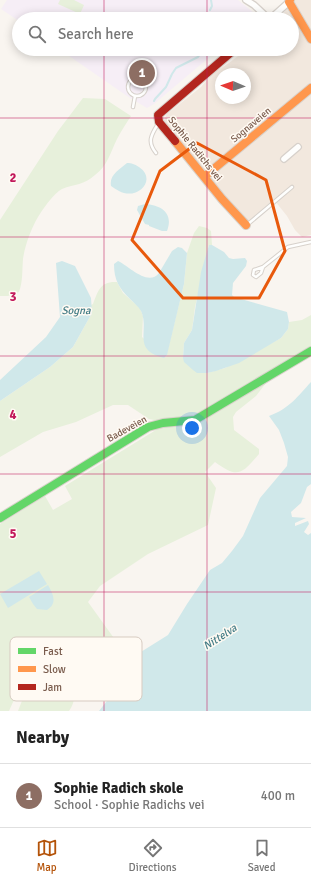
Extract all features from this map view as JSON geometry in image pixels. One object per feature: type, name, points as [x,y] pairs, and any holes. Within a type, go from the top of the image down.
[{"type":"street","points":[[246,0],[262,12]]},
{"type":"street","points":[[277,12],[290,1],[296,12]]},
{"type":"street","points":[[299,17],[311,39]]},
{"type":"street","name":"Sophie Radichs vei","points":[[227,56],[158,115],[159,122],[222,200],[246,225]]},
{"type":"street","name":"Sognaveien","points":[[204,177],[311,88]]},
{"type":"street","points":[[284,159],[298,147]]},
{"type":"street","name":"Badeveien","points":[[0,518],[148,427],[163,423],[195,420],[311,351]]},
{"type":"lane","points":[[137,78],[142,80],[146,88],[144,93],[140,96],[135,96],[131,94],[128,86],[132,80],[137,78]]},
{"type":"lane","points":[[133,107],[135,96]]},
{"type":"lane","points":[[156,152],[152,147],[151,138],[159,122]]},
{"type":"lane","name":"Sophie Radichs vei","points":[[246,225],[292,186]]},
{"type":"lane","points":[[263,267],[288,247],[311,242]]},
{"type":"highlighted area","points":[[197,143],[266,180],[285,251],[259,298],[183,298],[132,240],[160,171]]},
{"type":"shaded area","points":[[7,0],[238,0],[253,12],[12,12],[12,16],[1,9]]},
{"type":"shaded area","points":[[294,0],[311,0],[311,235],[302,237],[295,230],[287,216],[275,201],[247,222],[225,195],[204,173],[163,122],[167,114],[201,87],[215,72],[215,104],[251,104],[251,68],[221,68],[238,56],[299,56],[299,12],[285,12]]},
{"type":"shaded area","points":[[69,56],[211,56],[154,104],[147,108]]},
{"type":"green space","points":[[60,0],[74,0],[84,5],[81,12],[76,12],[58,4]]},
{"type":"green space","points":[[83,98],[105,99],[131,116],[103,167],[87,181],[62,189],[46,206],[35,222],[27,243],[23,259],[22,280],[19,292],[8,296],[0,296],[0,220],[58,131]]},
{"type":"green space","points":[[199,226],[207,228],[211,231],[212,245],[209,245],[195,307],[192,330],[184,343],[183,358],[207,373],[225,368],[281,338],[288,329],[289,322],[302,320],[311,315],[311,354],[266,383],[256,396],[236,412],[233,417],[234,430],[259,449],[259,454],[244,470],[239,472],[229,471],[215,462],[205,472],[216,488],[208,525],[148,554],[100,586],[88,602],[113,637],[10,637],[10,701],[14,701],[9,711],[0,711],[0,524],[45,496],[53,510],[72,499],[65,486],[164,425],[165,422],[149,419],[128,405],[113,405],[76,422],[43,432],[0,457],[0,401],[50,367],[73,347],[92,313],[91,305],[93,304],[98,291],[107,283],[117,282],[123,293],[140,308],[143,316],[142,337],[166,357],[184,284],[187,253],[194,233]]},
{"type":"green space","points":[[22,701],[73,701],[69,711],[18,711]]},
{"type":"water","points":[[127,163],[139,167],[144,172],[146,178],[146,183],[143,188],[132,193],[119,191],[111,186],[113,176]]},
{"type":"water","points":[[145,204],[156,206],[165,211],[169,219],[167,231],[162,231],[145,224],[137,210],[138,206]]},
{"type":"water","points":[[209,245],[212,245],[224,252],[229,258],[245,258],[247,261],[246,266],[233,283],[232,295],[234,297],[287,312],[289,322],[288,329],[281,338],[239,363],[216,371],[197,373],[184,362],[184,343],[192,330],[201,272]]},
{"type":"water","points":[[178,247],[182,248],[187,253],[184,284],[167,355],[164,358],[148,350],[145,345],[144,325],[141,311],[120,287],[116,279],[114,264],[118,261],[144,277],[155,277],[172,251]]},
{"type":"water","name":"Sogna","points":[[62,261],[75,266],[91,298],[92,313],[73,347],[50,367],[0,401],[0,380],[46,337],[60,317],[56,263]]},
{"type":"water","name":"Nittelva","points":[[311,382],[311,484],[307,487],[301,503],[291,512],[292,517],[306,518],[295,523],[295,526],[308,521],[309,524],[304,532],[308,535],[311,533],[311,711],[99,711],[107,701],[142,701],[142,651],[168,635],[210,570],[222,563],[243,536],[260,498],[287,466],[288,457],[284,443],[279,430],[269,416],[288,406]]},
{"type":"water","points":[[39,571],[47,584],[8,608],[0,594]]},
{"type":"water","points":[[48,585],[54,598],[52,604],[47,610],[37,609],[29,597]]},
{"type":"waterway","points":[[210,10],[212,6],[211,0]]},
{"type":"waterway","points":[[154,101],[166,87],[176,68],[199,56]]},
{"type":"traffic: fast","points":[[0,518],[148,427],[163,423],[195,420],[311,351]]},
{"type":"traffic: slow","points":[[290,0],[289,2],[295,12]]},
{"type":"traffic: slow","points":[[299,19],[311,39]]},
{"type":"traffic: slow","points":[[204,177],[311,88]]},
{"type":"traffic: slow","points":[[175,141],[222,199],[246,225]]},
{"type":"traffic: jam","points":[[175,141],[159,122],[158,115],[227,56]]},
{"type":"place","name":"Sophie Radich skole","points":[[142,73]]}]
